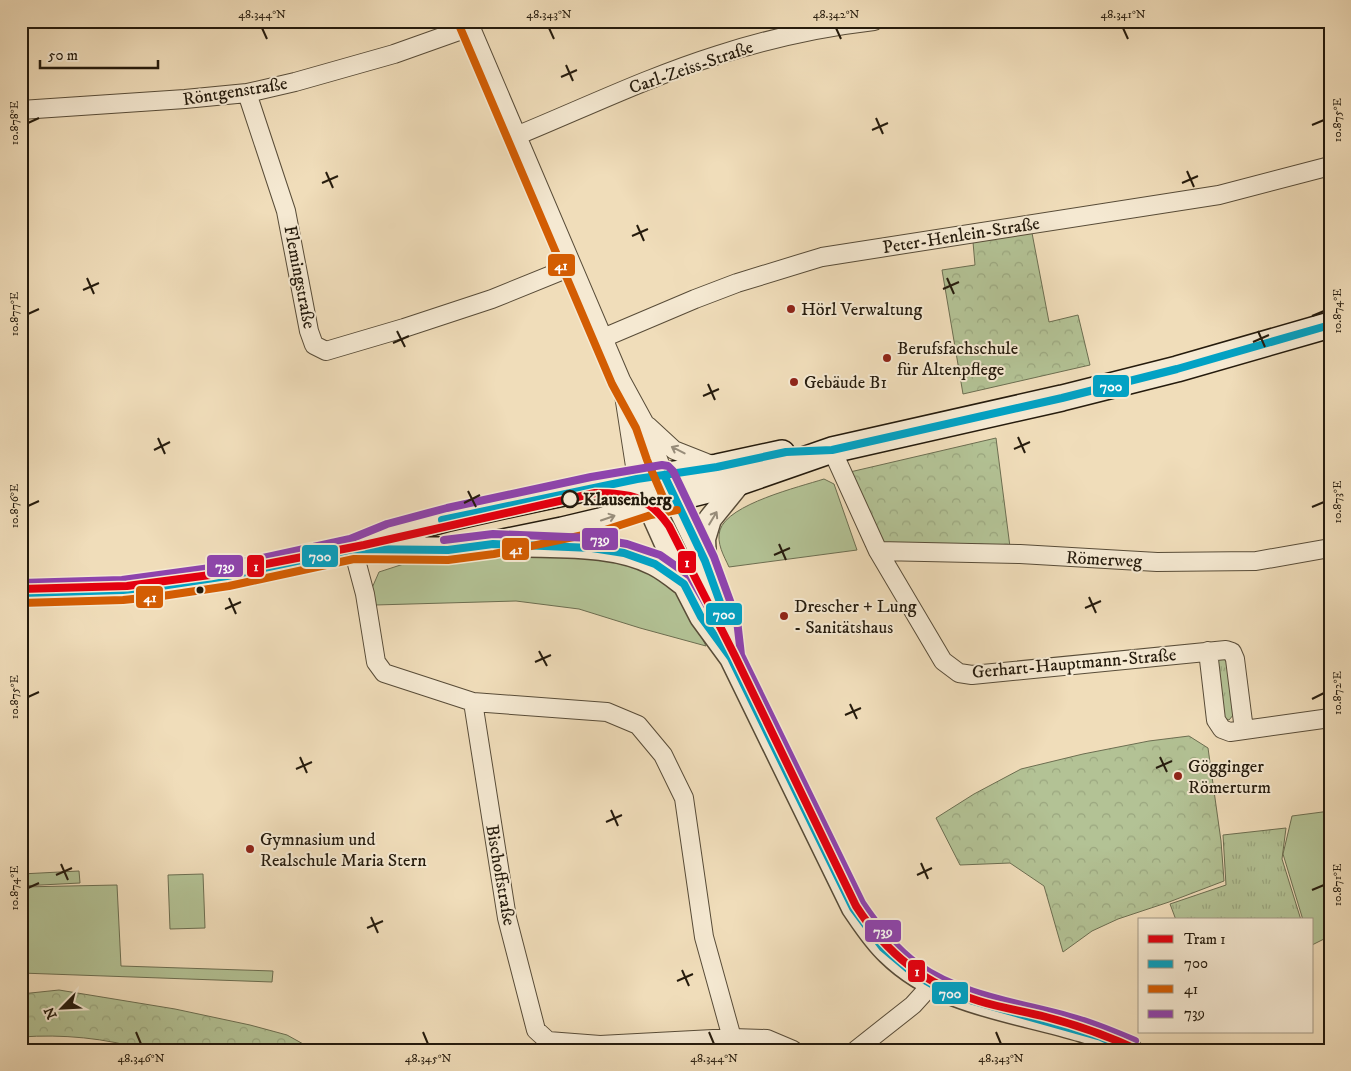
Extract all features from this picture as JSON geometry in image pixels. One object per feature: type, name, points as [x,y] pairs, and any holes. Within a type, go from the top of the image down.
[{"type":"main road","points":[[21,593],[117,590],[161,586],[227,576],[353,550],[448,550],[493,544],[600,521],[648,505],[675,500],[740,482],[832,450],[1177,370],[1330,325]]},
{"type":"main road","points":[[353,550],[390,534],[430,523],[593,487],[637,478],[717,467],[786,452],[832,450]]},
{"type":"street","name":"Carl-Zeiss-Straße","points":[[516,136],[640,84],[743,47],[874,21]]},
{"type":"street","points":[[469,24],[571,267],[622,382],[645,424],[675,500],[705,561],[728,623],[731,658]]},
{"type":"street","name":"Röntgenstraße","points":[[21,110],[247,93],[295,82],[394,54],[469,24]]},
{"type":"street","name":"Flemingstraße","points":[[247,93],[286,212],[314,345],[326,352],[492,299],[571,267]]},
{"type":"street","name":"Peter-Henlein-Straße","points":[[603,338],[694,298],[822,258],[1219,195],[1330,166]]},
{"type":"street","points":[[622,382],[637,478],[648,505],[701,617],[731,658],[853,908],[876,941],[889,955],[911,972],[962,999],[1081,1030],[1131,1050]]},
{"type":"street","points":[[645,424],[674,450],[717,467]]},
{"type":"street","name":"Gerhart-Hauptmann-Straße","points":[[832,450],[878,551],[943,661],[959,672],[972,675],[1010,672],[1226,650],[1232,652],[1235,658],[1244,730]]},
{"type":"street","points":[[705,561],[704,539],[710,519],[740,482]]},
{"type":"street","points":[[493,544],[592,548],[624,553],[654,564],[684,584]]},
{"type":"street","name":"Römerweg","points":[[878,551],[1020,554],[1157,562],[1246,561],[1280,558],[1330,548]]},
{"type":"street","points":[[353,550],[365,594],[376,662],[384,672],[473,702],[607,712],[638,725],[663,755],[684,798],[704,937],[732,1038],[767,1040],[793,1050]]},
{"type":"street","points":[[1208,651],[1216,720],[1222,729],[1230,732],[1330,718]]},
{"type":"street","name":"Bischoffstraße","points":[[473,702],[507,918],[536,1030],[548,1041],[600,1045],[732,1038]]},
{"type":"street","points":[[856,1050],[914,1005],[932,984]]},
{"type":"green space","points":[[1032,233],[1049,322],[1078,315],[1090,365],[963,394],[942,270],[975,265],[973,242]]},
{"type":"green space","points":[[996,438],[1010,547],[883,543],[850,472]]},
{"type":"green space","points":[[824,479],[834,484],[857,550],[729,567],[719,540],[720,530],[726,521],[736,512],[766,498]]},
{"type":"green space","points":[[553,551],[605,555],[669,582],[688,609],[706,646],[579,609],[516,601],[375,605],[372,588],[379,572],[419,559]]},
{"type":"green space","points":[[1219,659],[1227,660],[1234,714],[1229,720],[1224,718]]},
{"type":"green space","points":[[1189,736],[1208,748],[1221,841],[1224,881],[1118,919],[1092,931],[1063,952],[1044,886],[1010,863],[960,865],[936,818],[974,794],[1021,769],[1149,741]]},
{"type":"green space","points":[[1330,811],[1330,936],[1314,944],[1314,918],[1302,918],[1283,854],[1292,816]]},
{"type":"green space","points":[[1286,828],[1282,859],[1300,918],[1175,918],[1170,904],[1226,885],[1223,835]]},
{"type":"green space","points":[[79,871],[80,883],[21,886],[21,874]]},
{"type":"green space","points":[[203,874],[205,928],[170,929],[168,875]]},
{"type":"green space","points":[[117,885],[121,966],[273,971],[272,982],[21,973],[21,887]]},
{"type":"green space","points":[[59,990],[175,1009],[250,1025],[287,1035],[314,1050],[145,1050],[115,1042],[84,1038],[21,1037],[21,994]]},
{"type":"tram line","name":"1","points":[[21,589],[127,586],[210,575],[364,545],[595,493],[618,494],[637,498],[654,508],[669,526],[735,656],[856,906],[881,939],[894,953],[924,976],[959,994],[1069,1024],[1138,1050]]},
{"type":"transit line","name":"41","points":[[459,25],[612,384],[636,428],[647,460],[666,504]]},
{"type":"transit line","name":"700","points":[[442,520],[637,479],[717,467],[786,452],[832,450],[1062,398],[1177,369],[1330,325]]},
{"type":"transit line","name":"739","points":[[21,583],[122,580],[225,566],[350,539],[387,524],[447,508],[591,477],[662,465],[668,466],[673,471],[714,557],[737,620],[741,655],[862,903],[881,929],[902,952],[918,965],[935,976],[953,984],[992,997],[1079,1019],[1135,1041]]},
{"type":"transit line","name":"700","points":[[664,475],[705,561],[725,616]]},
{"type":"transit line","name":"41","points":[[21,603],[123,600],[162,596],[229,586],[354,559],[448,560],[494,554],[602,531],[651,515],[677,510]]},
{"type":"transit line","name":"739","points":[[444,540],[493,534],[592,538],[627,544],[660,555],[690,576],[719,626]]},
{"type":"transit line","name":"700","points":[[21,593],[123,590],[161,586],[227,576],[353,549],[448,550],[493,544],[592,548],[624,553],[655,564],[684,584],[701,617],[731,658],[853,908],[883,948],[914,974],[942,990],[973,1001],[1101,1037],[1130,1050]]},
{"type":"place","name":"Hörl Verwaltung","points":[[791,309]]},
{"type":"place","name":"Berufsfachschule für Altenpflege","points":[[887,358]]},
{"type":"place","name":"Gebäude B1","points":[[794,382]]},
{"type":"place","name":"Klausenberg","points":[[570,499]]},
{"type":"place","name":"Drescher + Lung - Sanitätshaus","points":[[784,616]]},
{"type":"place","name":"Gögginger Römerturm","points":[[1178,776]]},
{"type":"place","name":"Gymnasium und Realschule Maria Stern","points":[[250,849]]}]
